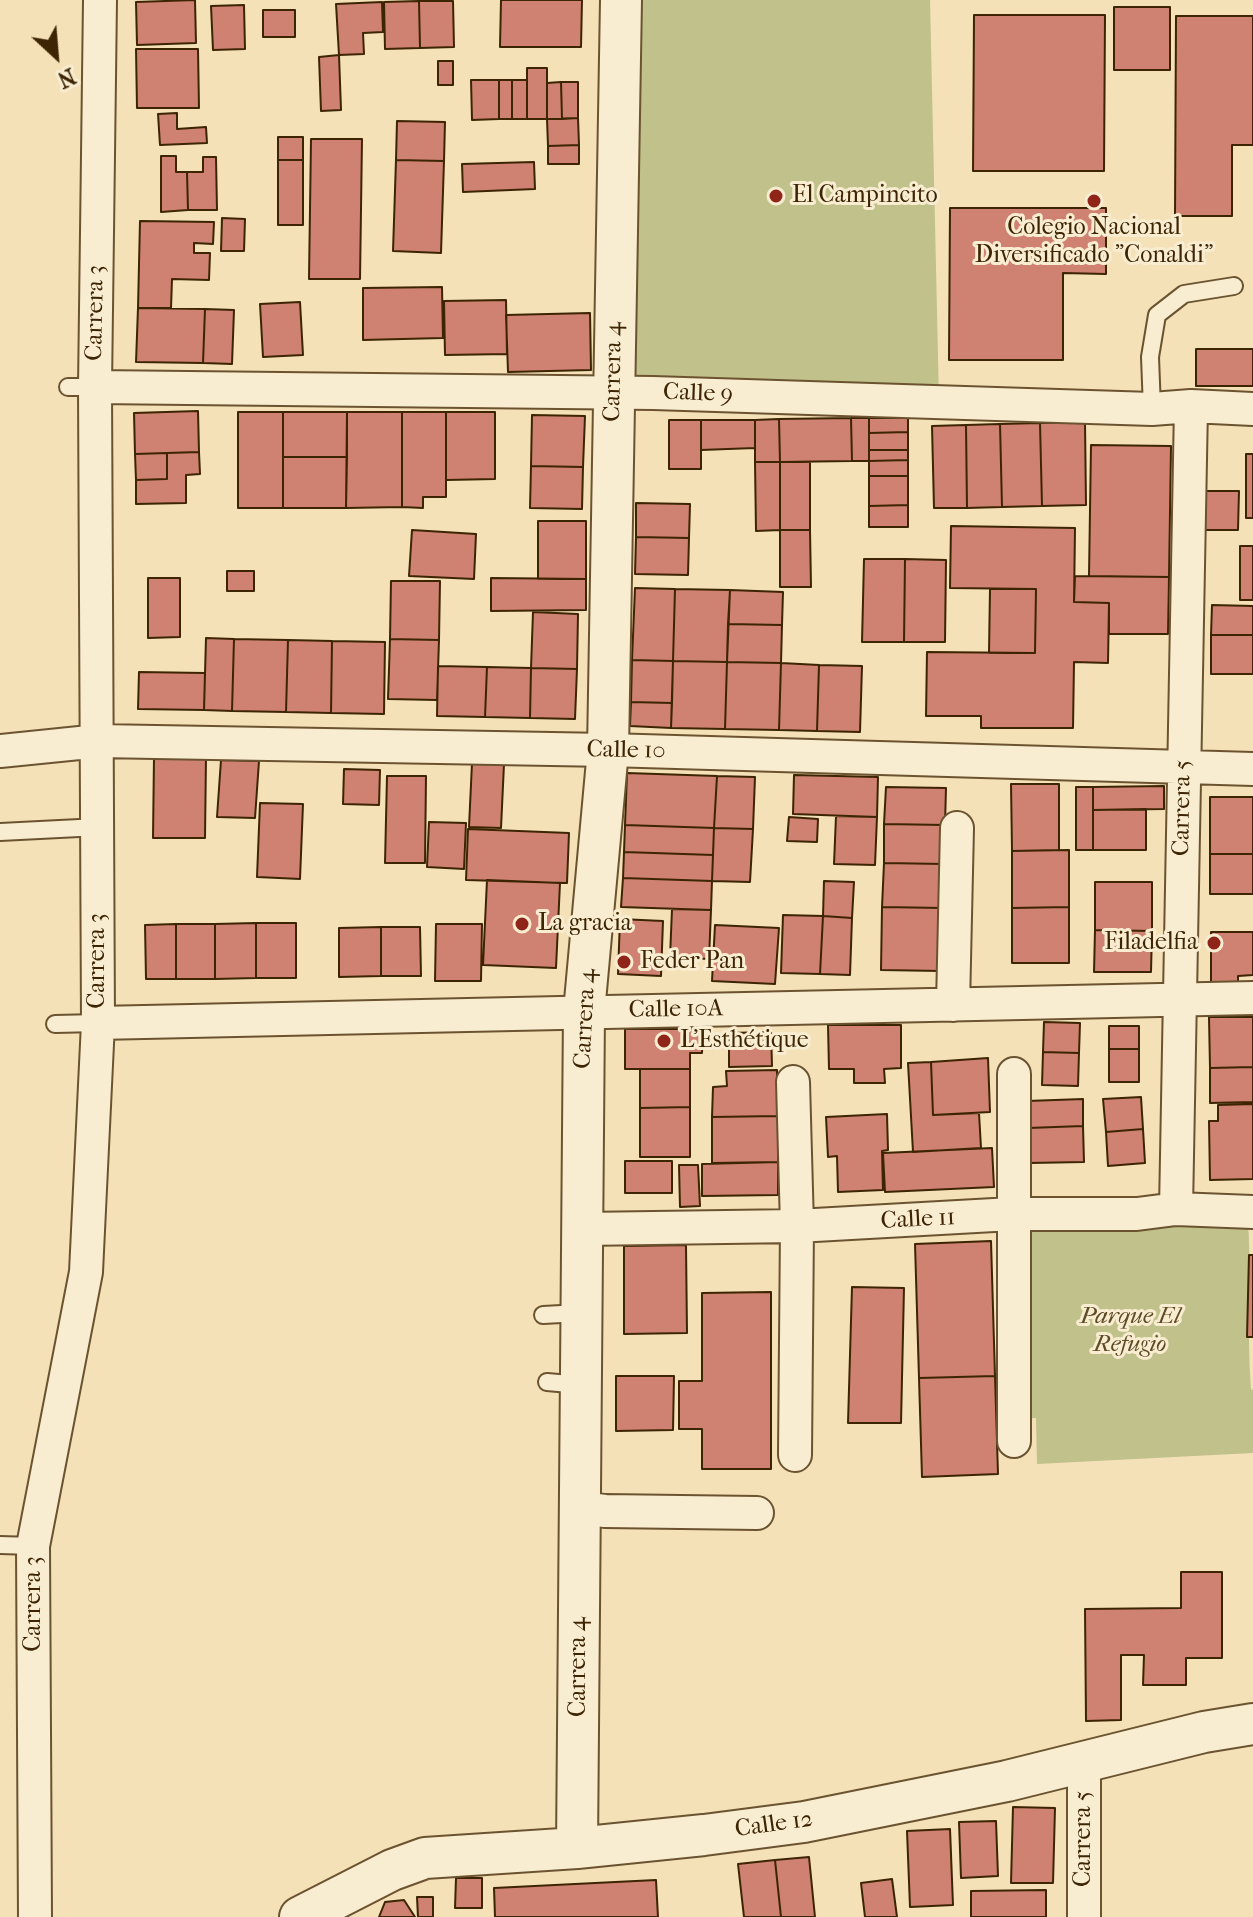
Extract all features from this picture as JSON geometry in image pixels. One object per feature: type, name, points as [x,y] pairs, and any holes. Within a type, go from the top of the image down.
[{"type":"street","name":"Carrera 3","points":[[35,1917],[33,1546],[86,1272],[98,1023],[99,741],[81,387],[100,0]]},
{"type":"street","name":"Carrera 4","points":[[577,1848],[580,1508],[564,1383],[562,1314],[582,1229],[584,1012],[608,750],[621,0]]},
{"type":"street","name":"Calle 9","points":[[81,387],[685,393],[1152,409],[1191,406],[1253,409]]},
{"type":"street","name":"Carrera 5","points":[[1176,1209],[1191,406]]},
{"type":"street","name":"Calle 10","points":[[0,751],[99,741],[608,750],[1253,769]]},
{"type":"street","points":[[953,1005],[957,828]]},
{"type":"street","name":"Calle 10A","points":[[98,1023],[1253,998]]},
{"type":"street","points":[[1014,1074],[1014,1441]]},
{"type":"street","points":[[793,1082],[797,1226],[795,1455]]},
{"type":"street","name":"Calle 11","points":[[582,1229],[797,1226],[1012,1214],[1137,1214],[1176,1209],[1253,1212]]},
{"type":"street","points":[[580,1508],[757,1513]]},
{"type":"street","name":"Calle 12","points":[[300,1917],[392,1870],[425,1858],[577,1848],[804,1822],[1007,1781],[1204,1732],[1253,1724]]},
{"type":"street","name":"Carrera 5","points":[[1084,1761],[1084,1917]]},
{"type":"lane","points":[[1152,409],[1150,357],[1157,315],[1184,294],[1234,286]]},
{"type":"lane","points":[[0,832],[99,827]]},
{"type":"lane","points":[[55,1024],[98,1023]]},
{"type":"lane","points":[[0,1545],[33,1546]]},
{"type":"green space","name":"El Campincito","points":[[621,0],[930,0],[939,401],[613,394]]},
{"type":"green space","name":"Parque El Refugio","points":[[1247,1212],[1253,1453],[1037,1464],[1036,1418],[1014,1418],[1012,1214]]},
{"type":"building","points":[[195,0],[196,43],[137,45],[136,2]]},
{"type":"building","points":[[501,0],[582,0],[581,47],[500,47]]},
{"type":"building","points":[[419,1],[420,48],[385,49],[384,2]]},
{"type":"building","points":[[419,1],[453,1],[454,47],[420,48]]},
{"type":"building","points":[[382,2],[383,32],[363,33],[364,54],[339,55],[336,4]]},
{"type":"building","points":[[244,5],[245,49],[213,50],[211,6]]},
{"type":"building","points":[[1114,7],[1170,7],[1170,70],[1114,70]]},
{"type":"building","points":[[263,10],[295,10],[295,37],[263,37]]},
{"type":"building","points":[[974,15],[1105,15],[1104,171],[973,171]]},
{"type":"building","points":[[1176,16],[1253,16],[1253,145],[1232,145],[1232,216],[1175,216]]},
{"type":"building","points":[[136,49],[198,49],[199,108],[137,108]]},
{"type":"building","points":[[339,55],[341,110],[321,111],[319,57]]},
{"type":"building","points":[[438,61],[453,61],[453,85],[438,85]]},
{"type":"building","points":[[527,68],[547,68],[547,119],[527,119]]},
{"type":"building","points":[[471,80],[499,80],[499,119],[472,120]]},
{"type":"building","points":[[499,80],[512,80],[512,119],[499,119]]},
{"type":"building","points":[[512,80],[527,80],[527,119],[512,119]]},
{"type":"building","points":[[561,82],[562,119],[547,119],[547,83]]},
{"type":"building","points":[[561,82],[578,82],[578,118],[562,119]]},
{"type":"building","points":[[177,113],[177,129],[206,127],[207,143],[160,145],[158,114]]},
{"type":"building","points":[[578,118],[579,145],[548,146],[547,119]]},
{"type":"building","points":[[397,121],[445,122],[444,161],[396,160]]},
{"type":"building","points":[[278,137],[303,137],[303,160],[278,160]]},
{"type":"building","points":[[311,139],[362,139],[360,279],[309,279]]},
{"type":"building","points":[[579,145],[579,164],[548,164],[548,146]]},
{"type":"building","points":[[161,156],[176,156],[176,172],[187,172],[188,210],[161,212]]},
{"type":"building","points":[[203,157],[216,157],[217,210],[188,210],[187,172],[203,172]]},
{"type":"building","points":[[278,160],[303,160],[303,225],[278,225]]},
{"type":"building","points":[[396,160],[444,161],[441,253],[393,251]]},
{"type":"building","points":[[534,162],[535,189],[463,192],[462,164]]},
{"type":"building","points":[[950,208],[1106,208],[1106,274],[1063,273],[1063,360],[949,360]]},
{"type":"building","points":[[222,218],[245,219],[244,251],[221,251]]},
{"type":"building","points":[[140,221],[214,222],[213,244],[194,243],[194,253],[210,253],[209,280],[172,279],[171,308],[138,308]]},
{"type":"building","points":[[442,287],[443,338],[363,340],[363,288]]},
{"type":"building","points":[[506,300],[507,354],[445,355],[444,301]]},
{"type":"building","points":[[300,302],[303,355],[263,357],[260,304]]},
{"type":"building","points":[[138,308],[205,309],[203,363],[136,362]]},
{"type":"building","points":[[205,309],[234,310],[232,364],[203,363]]},
{"type":"building","points":[[590,313],[591,370],[508,372],[506,315]]},
{"type":"building","points":[[1196,349],[1253,349],[1253,386],[1196,386]]},
{"type":"building","points":[[198,411],[199,452],[135,454],[134,413]]},
{"type":"building","points":[[238,412],[283,412],[283,508],[238,508]]},
{"type":"building","points":[[283,412],[347,412],[347,457],[283,457]]},
{"type":"building","points":[[347,412],[402,412],[402,507],[346,508]]},
{"type":"building","points":[[402,412],[446,412],[446,497],[423,497],[423,508],[402,507]]},
{"type":"building","points":[[446,412],[495,412],[495,479],[446,480]]},
{"type":"building","points":[[532,415],[585,416],[583,467],[531,466]]},
{"type":"building","points":[[851,418],[869,418],[869,461],[852,461]]},
{"type":"building","points":[[851,418],[852,461],[780,462],[779,419]]},
{"type":"building","points":[[869,418],[908,418],[908,432],[869,433]]},
{"type":"building","points":[[779,419],[780,462],[755,462],[755,420]]},
{"type":"building","points":[[669,420],[701,420],[701,469],[669,469]]},
{"type":"building","points":[[701,420],[755,420],[755,448],[701,450]]},
{"type":"building","points":[[1085,422],[1086,505],[1042,506],[1040,423]]},
{"type":"building","points":[[1040,423],[1042,506],[1002,507],[1000,424]]},
{"type":"building","points":[[1000,424],[1002,507],[967,508],[966,425]]},
{"type":"building","points":[[966,425],[967,508],[934,508],[932,426]]},
{"type":"building","points":[[908,432],[908,450],[869,450],[869,433]]},
{"type":"building","points":[[1091,445],[1171,446],[1169,577],[1089,576]]},
{"type":"building","points":[[869,450],[908,450],[908,460],[869,461]]},
{"type":"building","points":[[199,452],[200,474],[186,475],[186,503],[136,504],[136,480],[167,479],[167,453]]},
{"type":"building","points":[[167,453],[167,479],[136,480],[135,454]]},
{"type":"building","points":[[1246,454],[1253,454],[1253,518],[1246,518]]},
{"type":"building","points":[[283,457],[347,457],[346,508],[283,508]]},
{"type":"building","points":[[908,460],[908,476],[869,476],[869,461]]},
{"type":"building","points":[[755,462],[780,462],[780,530],[756,531]]},
{"type":"building","points":[[780,462],[810,462],[810,530],[780,530]]},
{"type":"building","points":[[531,466],[583,467],[582,509],[530,508]]},
{"type":"building","points":[[869,476],[908,476],[908,505],[869,506]]},
{"type":"building","points":[[1205,491],[1239,491],[1238,530],[1205,530]]},
{"type":"building","points":[[636,503],[690,504],[689,538],[636,537]]},
{"type":"building","points":[[908,505],[908,527],[869,527],[869,506]]},
{"type":"building","points":[[538,521],[586,521],[586,579],[538,579]]},
{"type":"building","points":[[951,526],[1075,528],[1074,602],[1109,603],[1108,663],[1074,662],[1073,728],[981,728],[981,716],[926,716],[927,652],[1035,653],[1036,589],[950,588]]},
{"type":"building","points":[[412,530],[476,534],[474,579],[409,576]]},
{"type":"building","points":[[780,530],[810,530],[811,587],[780,587]]},
{"type":"building","points":[[636,537],[689,538],[688,575],[635,574]]},
{"type":"building","points":[[1240,546],[1253,546],[1253,600],[1240,600]]},
{"type":"building","points":[[864,559],[905,559],[904,642],[862,642]]},
{"type":"building","points":[[905,559],[946,560],[945,642],[904,642]]},
{"type":"building","points":[[227,571],[254,571],[254,591],[227,591]]},
{"type":"building","points":[[1075,576],[1169,577],[1168,634],[1109,634],[1109,603],[1074,602]]},
{"type":"building","points":[[148,578],[180,578],[180,637],[148,638]]},
{"type":"building","points":[[491,578],[586,579],[586,610],[491,611]]},
{"type":"building","points":[[391,581],[440,581],[439,640],[390,639]]},
{"type":"building","points":[[635,588],[675,589],[673,661],[632,660]]},
{"type":"building","points":[[675,589],[730,590],[727,662],[673,661]]},
{"type":"building","points":[[990,589],[1036,589],[1035,653],[989,653]]},
{"type":"building","points":[[730,590],[783,592],[782,625],[728,624]]},
{"type":"building","points":[[1212,605],[1253,606],[1253,635],[1211,635]]},
{"type":"building","points":[[533,612],[578,614],[577,669],[531,668]]},
{"type":"building","points":[[728,624],[782,625],[781,663],[727,662]]},
{"type":"building","points":[[1211,635],[1253,635],[1253,674],[1211,674]]},
{"type":"building","points":[[206,638],[234,639],[232,711],[204,710]]},
{"type":"building","points":[[234,639],[288,640],[286,712],[232,711]]},
{"type":"building","points":[[390,639],[439,640],[437,700],[388,699]]},
{"type":"building","points":[[288,640],[332,641],[331,713],[286,712]]},
{"type":"building","points":[[332,641],[385,642],[384,714],[331,713]]},
{"type":"building","points":[[632,660],[673,661],[672,703],[631,702]]},
{"type":"building","points":[[673,661],[727,662],[725,729],[671,728]]},
{"type":"building","points":[[727,662],[781,663],[779,730],[725,729]]},
{"type":"building","points":[[781,663],[819,665],[817,731],[779,730]]},
{"type":"building","points":[[819,665],[862,666],[860,732],[817,731]]},
{"type":"building","points":[[438,666],[487,667],[485,717],[437,716]]},
{"type":"building","points":[[487,667],[531,668],[530,718],[485,717]]},
{"type":"building","points":[[531,668],[577,669],[575,719],[530,718]]},
{"type":"building","points":[[139,672],[205,673],[204,710],[138,709]]},
{"type":"building","points":[[631,702],[672,703],[671,728],[630,726]]},
{"type":"building","points":[[154,757],[206,757],[205,838],[153,838]]},
{"type":"building","points":[[221,760],[259,761],[255,818],[217,817]]},
{"type":"building","points":[[472,763],[504,764],[501,828],[469,827]]},
{"type":"building","points":[[344,769],[380,770],[379,805],[343,804]]},
{"type":"building","points":[[627,773],[717,776],[714,828],[625,825]]},
{"type":"building","points":[[794,775],[878,777],[877,817],[793,814]]},
{"type":"building","points":[[387,776],[426,776],[425,863],[385,863]]},
{"type":"building","points":[[717,776],[755,777],[753,829],[714,828]]},
{"type":"building","points":[[1011,784],[1059,784],[1059,850],[1012,851]]},
{"type":"building","points":[[1164,786],[1164,809],[1093,810],[1093,787]]},
{"type":"building","points":[[886,787],[946,788],[945,825],[884,824]]},
{"type":"building","points":[[1076,787],[1093,787],[1093,850],[1076,850]]},
{"type":"building","points":[[1210,797],[1253,797],[1253,854],[1210,854]]},
{"type":"building","points":[[260,803],[303,804],[300,879],[257,877]]},
{"type":"building","points":[[1146,809],[1146,850],[1093,850],[1093,810]]},
{"type":"building","points":[[836,816],[877,817],[875,865],[834,864]]},
{"type":"building","points":[[789,817],[818,819],[817,842],[787,841]]},
{"type":"building","points":[[429,822],[466,823],[464,869],[427,867]]},
{"type":"building","points":[[884,824],[945,825],[944,864],[884,863]]},
{"type":"building","points":[[625,825],[714,828],[713,855],[624,852]]},
{"type":"building","points":[[714,828],[753,829],[750,882],[712,881]]},
{"type":"building","points":[[468,829],[569,833],[567,883],[466,880]]},
{"type":"building","points":[[1069,850],[1069,907],[1012,908],[1012,851]]},
{"type":"building","points":[[624,852],[713,855],[712,881],[623,878]]},
{"type":"building","points":[[1210,854],[1253,854],[1253,894],[1210,894]]},
{"type":"building","points":[[884,863],[944,864],[943,908],[882,907]]},
{"type":"building","points":[[623,878],[712,881],[711,910],[621,907]]},
{"type":"building","name":"La gracia","points":[[487,880],[560,883],[556,968],[483,965]]},
{"type":"building","points":[[824,881],[854,882],[852,918],[823,916]]},
{"type":"building","points":[[1095,882],[1152,882],[1152,931],[1095,930]]},
{"type":"building","points":[[882,907],[943,908],[941,971],[881,970]]},
{"type":"building","points":[[1069,907],[1069,963],[1012,963],[1012,908]]},
{"type":"building","points":[[672,909],[711,910],[709,959],[670,957]]},
{"type":"building","points":[[783,915],[823,916],[820,974],[781,973]]},
{"type":"building","points":[[823,916],[852,918],[850,975],[820,974]]},
{"type":"building","points":[[620,919],[663,921],[661,976],[618,974]]},
{"type":"building","points":[[256,923],[256,978],[215,979],[215,924]]},
{"type":"building","points":[[256,923],[296,923],[296,978],[256,978]]},
{"type":"building","points":[[176,924],[176,979],[146,979],[145,925]]},
{"type":"building","points":[[176,924],[215,924],[215,979],[176,979]]},
{"type":"building","points":[[436,924],[482,924],[481,981],[435,981]]},
{"type":"building","points":[[715,925],[779,928],[775,984],[712,981]]},
{"type":"building","points":[[381,927],[381,976],[339,977],[339,928]]},
{"type":"building","points":[[381,927],[420,927],[421,976],[381,976]]},
{"type":"building","points":[[1095,930],[1152,931],[1151,972],[1094,972]]},
{"type":"building","points":[[1211,932],[1253,932],[1253,975],[1238,976],[1238,982],[1211,982]]},
{"type":"building","points":[[1209,1017],[1253,1017],[1253,1067],[1210,1068]]},
{"type":"building","points":[[1044,1022],[1080,1023],[1079,1053],[1043,1052]]},
{"type":"building","points":[[828,1025],[901,1025],[901,1068],[884,1069],[885,1083],[854,1083],[854,1069],[829,1069]]},
{"type":"building","points":[[1109,1026],[1139,1026],[1139,1049],[1109,1049]]},
{"type":"building","name":"L'Esthétique","points":[[625,1029],[703,1029],[702,1053],[690,1053],[690,1069],[625,1069]]},
{"type":"building","points":[[771,1032],[772,1066],[729,1067],[729,1033]]},
{"type":"building","points":[[1109,1049],[1139,1049],[1139,1082],[1109,1082]]},
{"type":"building","points":[[1043,1052],[1079,1053],[1078,1086],[1042,1085]]},
{"type":"building","points":[[988,1058],[990,1112],[933,1115],[931,1062]]},
{"type":"building","points":[[931,1062],[933,1115],[979,1113],[981,1148],[913,1152],[908,1063]]},
{"type":"building","points":[[1253,1067],[1253,1102],[1210,1103],[1210,1068]]},
{"type":"building","points":[[640,1069],[690,1069],[690,1107],[640,1108]]},
{"type":"building","points":[[777,1070],[778,1116],[712,1117],[713,1087],[727,1086],[726,1071]]},
{"type":"building","points":[[1141,1097],[1143,1129],[1106,1132],[1103,1099]]},
{"type":"building","points":[[1083,1099],[1083,1126],[1028,1128],[1027,1101]]},
{"type":"building","points":[[1253,1104],[1253,1179],[1210,1180],[1209,1121],[1218,1121],[1218,1105]]},
{"type":"building","points":[[690,1107],[690,1157],[640,1157],[640,1108]]},
{"type":"building","points":[[887,1114],[888,1150],[882,1151],[883,1190],[838,1192],[837,1156],[828,1157],[826,1117]]},
{"type":"building","points":[[778,1116],[778,1162],[712,1163],[712,1117]]},
{"type":"building","points":[[1083,1126],[1084,1162],[1029,1163],[1028,1128]]},
{"type":"building","points":[[1143,1129],[1145,1163],[1108,1166],[1106,1132]]},
{"type":"building","points":[[992,1148],[994,1187],[885,1192],[883,1153]]},
{"type":"building","points":[[625,1161],[672,1161],[672,1193],[625,1193]]},
{"type":"building","points":[[778,1162],[778,1195],[702,1196],[702,1164]]},
{"type":"building","points":[[679,1165],[698,1165],[700,1206],[680,1207]]},
{"type":"building","points":[[991,1241],[995,1376],[919,1378],[915,1244]]},
{"type":"building","points":[[686,1245],[687,1333],[624,1334],[624,1246]]},
{"type":"building","points":[[1249,1255],[1253,1255],[1253,1337],[1247,1337]]},
{"type":"building","points":[[852,1287],[904,1288],[901,1423],[848,1423]]},
{"type":"building","points":[[771,1292],[771,1469],[702,1469],[702,1429],[679,1429],[679,1381],[702,1381],[702,1293]]},
{"type":"building","points":[[616,1376],[674,1376],[673,1430],[616,1431]]},
{"type":"building","points":[[995,1376],[998,1474],[922,1477],[919,1378]]},
{"type":"building","points":[[1181,1572],[1222,1572],[1222,1658],[1186,1658],[1186,1685],[1143,1685],[1144,1655],[1121,1655],[1121,1720],[1086,1721],[1085,1609],[1181,1608]]},
{"type":"building","points":[[1013,1807],[1055,1808],[1053,1883],[1011,1883]]},
{"type":"building","points":[[996,1821],[998,1876],[961,1878],[959,1822]]},
{"type":"building","points":[[950,1829],[953,1905],[910,1907],[907,1831]]},
{"type":"building","points":[[809,1857],[815,1917],[781,1917],[775,1860]]},
{"type":"building","points":[[775,1860],[781,1917],[744,1917],[738,1864]]},
{"type":"building","points":[[456,1878],[482,1878],[482,1908],[455,1908]]},
{"type":"building","points":[[892,1879],[897,1917],[865,1917],[861,1883]]},
{"type":"building","points":[[656,1880],[658,1917],[495,1917],[494,1888]]},
{"type":"building","points":[[1046,1890],[1046,1917],[971,1917],[971,1891]]},
{"type":"building","points":[[417,1897],[433,1897],[433,1917],[418,1917]]},
{"type":"building","points":[[404,1900],[415,1917],[379,1917],[385,1902]]},
{"type":"place","name":"El Campincito","points":[[776,196]]},
{"type":"place","name":"Colegio Nacional Diversificado \"Conaldi\"","points":[[1094,201]]},
{"type":"place","name":"La gracia","points":[[522,924]]},
{"type":"place","name":"Filadelfia","points":[[1214,943]]},
{"type":"place","name":"Feder Pan","points":[[624,962]]},
{"type":"place","name":"L'Esthétique","points":[[664,1041]]}]
